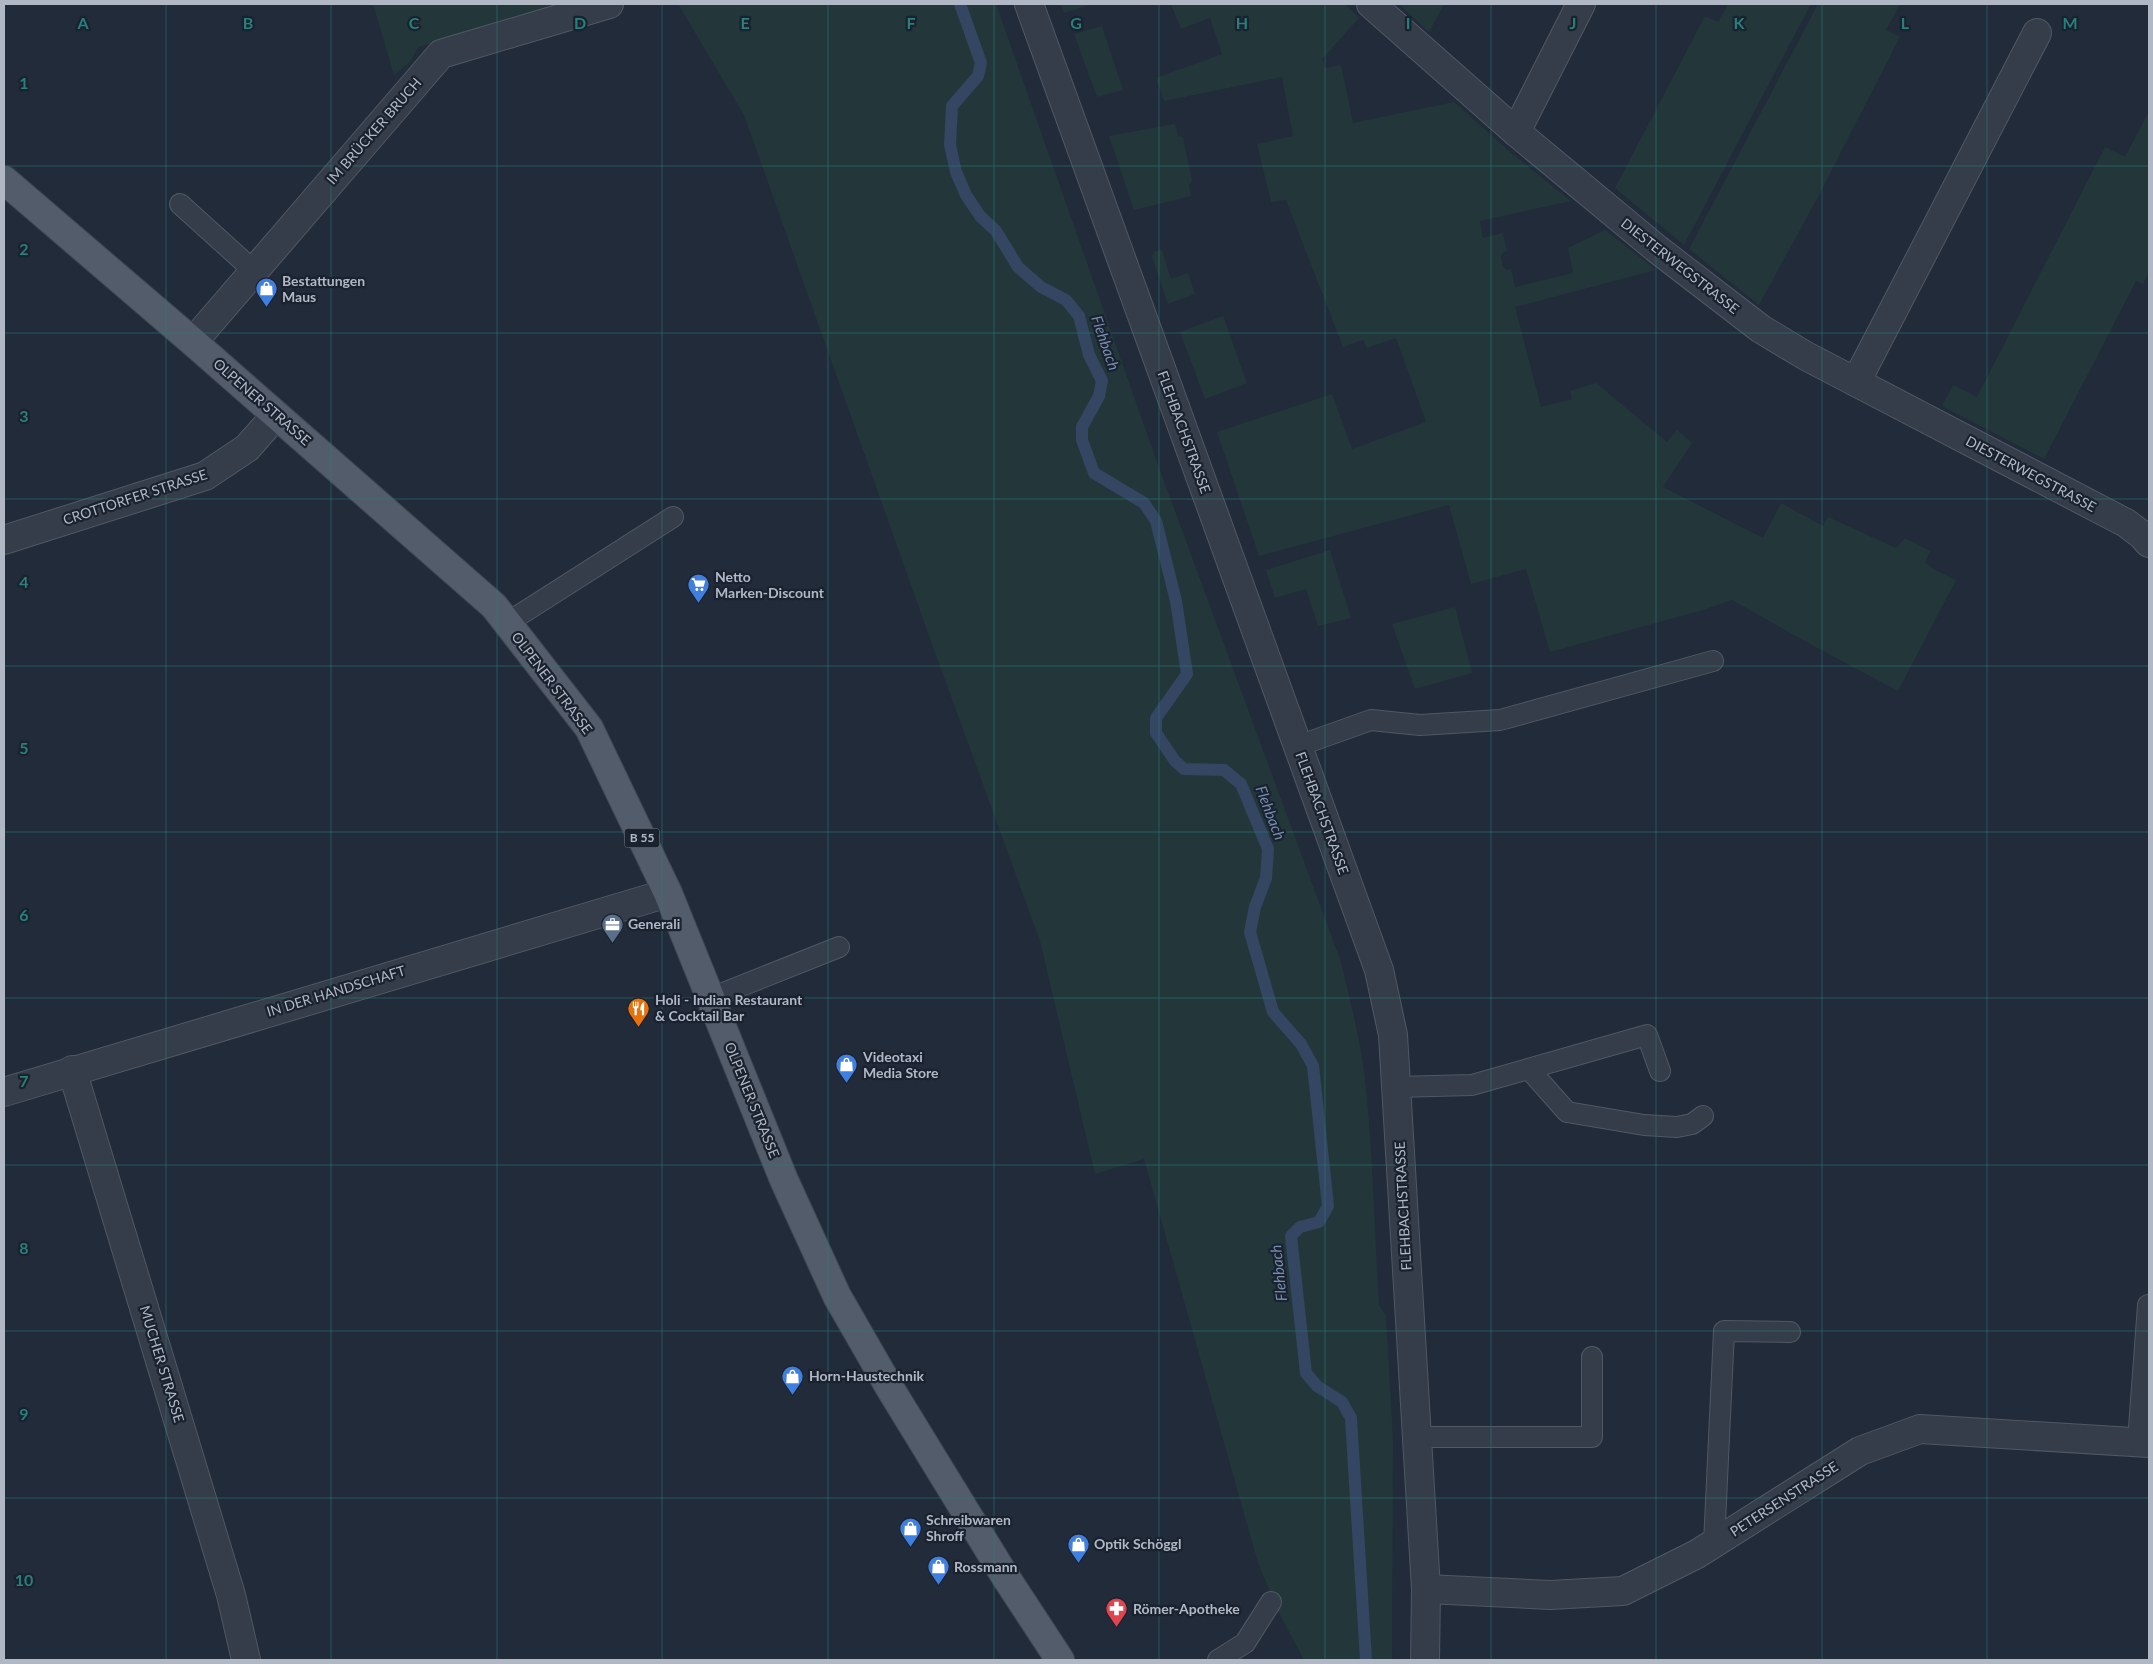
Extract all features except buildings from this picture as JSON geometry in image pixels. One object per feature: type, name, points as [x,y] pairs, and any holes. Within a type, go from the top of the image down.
[{"type":"main road","name":"OLPENER STRASSE","points":[[4,180],[193,342],[494,606],[589,728],[668,893],[784,1180],[838,1296],[896,1398],[1060,1660]]},
{"type":"street","name":"IM BRÜCKER BRUCH","points":[[193,342],[440,54],[609,4]]},
{"type":"street","name":"FLEHBACHSTRASSE","points":[[1029,4],[1379,970],[1393,1034],[1426,1590],[1425,1660]]},
{"type":"street","name":"DIESTERWEGSTRASSE","points":[[1371,4],[1516,132],[1657,249],[1760,329],[1856,382],[2126,523],[2149,543]]},
{"type":"street","points":[[1516,132],[1581,4]]},
{"type":"street","points":[[1856,382],[2037,33]]},
{"type":"street","name":"CROTTORFER STRASSE","points":[[4,540],[205,476],[247,448],[276,415]]},
{"type":"street","name":"IN DER HANDSCHAFT","points":[[4,1092],[72,1070],[668,893]]},
{"type":"street","name":"MUCHER STRASSE","points":[[72,1070],[228,1585],[246,1660]]},
{"type":"street","name":"PETERSENSTRASSE","points":[[1426,1590],[1550,1595],[1623,1591],[1714,1544],[1860,1450],[1920,1429],[2143,1442]]},
{"type":"lane","points":[[180,204],[254,271]]},
{"type":"lane","points":[[507,624],[673,517]]},
{"type":"lane","points":[[1298,746],[1371,720],[1420,725],[1500,720],[1713,661]]},
{"type":"lane","points":[[711,998],[839,947]]},
{"type":"lane","points":[[1396,1087],[1472,1085],[1647,1035],[1660,1071]]},
{"type":"lane","points":[[1529,1070],[1567,1112],[1644,1125],[1677,1128],[1692,1124],[1703,1116]]},
{"type":"lane","points":[[2143,1442],[2148,1305]]},
{"type":"lane","points":[[1714,1544],[1724,1330],[1790,1332]]},
{"type":"lane","points":[[1417,1437],[1592,1437],[1592,1357]]},
{"type":"lane","points":[[1218,1660],[1246,1643],[1272,1602]]},
{"type":"green space","points":[[373,4],[564,4],[418,47],[411,61],[394,75]]},
{"type":"green space","points":[[678,4],[996,4],[1158,465],[1341,962],[1357,1029],[1364,1070],[1379,1305],[1386,1316],[1393,1440],[1392,1660],[1304,1660],[1278,1611],[1258,1563],[1144,1159],[1095,1174],[1040,941],[928,633],[744,115]]},
{"type":"green space","points":[[1061,4],[1092,4],[1064,13]]},
{"type":"green space","points":[[1171,4],[1345,4],[1359,18],[1322,59],[1325,68],[1341,65],[1353,123],[1454,102],[1510,152],[1571,201],[1480,221],[1483,238],[1503,233],[1507,251],[1503,252],[1501,257],[1503,267],[1507,270],[1511,269],[1515,287],[1573,273],[1568,248],[1605,230],[1656,270],[1515,307],[1541,407],[1572,399],[1570,391],[1596,383],[1667,442],[1677,430],[1692,443],[1663,487],[1763,538],[1781,503],[1823,526],[1828,517],[1896,548],[1905,538],[1930,551],[1925,562],[1933,569],[1956,580],[1898,691],[1732,600],[1703,610],[1550,652],[1526,569],[1471,584],[1449,505],[1259,556],[1217,432],[1332,394],[1352,449],[1426,422],[1396,338],[1367,348],[1363,340],[1343,347],[1286,200],[1271,202],[1257,144],[1293,136],[1282,77],[1164,101],[1156,78],[1222,54],[1210,18],[1181,29]]},
{"type":"green space","points":[[1399,4],[1444,4],[1429,32]]},
{"type":"green space","points":[[1728,4],[1811,4],[1684,245],[1615,188],[1705,16],[1718,22]]},
{"type":"green space","points":[[1818,4],[1900,4],[1886,30],[1900,37],[1820,193],[1759,305],[1689,249]]},
{"type":"green space","points":[[1102,26],[1123,90],[1097,97],[1074,34]]},
{"type":"green space","points":[[2149,111],[2149,272],[2143,284],[2136,281],[2044,459],[1942,406],[1953,385],[1977,397],[2105,147],[2125,157]]},
{"type":"green space","points":[[1175,124],[1178,136],[1183,137],[1192,181],[1189,185],[1191,196],[1134,210],[1109,136]]},
{"type":"green space","points":[[1162,250],[1171,279],[1188,273],[1195,294],[1168,304],[1152,256],[1155,251]]},
{"type":"green space","points":[[1223,316],[1247,383],[1205,399],[1180,332]]},
{"type":"green space","points":[[1330,550],[1351,618],[1318,626],[1306,589],[1275,598],[1266,570]]},
{"type":"green space","points":[[1455,607],[1472,673],[1415,689],[1392,624]]},
{"type":"waterway","name":"Flehbach","points":[[960,4],[981,63],[978,76],[952,106],[950,145],[956,172],[966,195],[980,216],[996,231],[1018,267],[1041,287],[1066,300],[1079,316],[1089,355],[1102,381],[1099,396],[1082,427],[1082,440],[1094,473],[1144,503],[1156,521],[1176,601],[1187,674],[1156,718],[1156,733],[1175,761],[1184,769],[1224,770],[1241,784],[1268,849],[1266,878],[1255,907],[1250,932],[1273,1012],[1301,1044],[1313,1066],[1328,1206],[1319,1222],[1300,1227],[1291,1236],[1306,1373],[1317,1386],[1342,1402],[1351,1418],[1366,1660]]},
{"type":"place","name":"Bestattungen Maus","points":[[266,308]]},
{"type":"place","name":"Netto Marken-Discount","points":[[699,604]]},
{"type":"place","name":"Generali","points":[[612,943]]},
{"type":"place","name":"Holi - Indian Restaurant & Cocktail Bar","points":[[639,1027]]},
{"type":"place","name":"Videotaxi Media Store","points":[[847,1084]]},
{"type":"place","name":"Horn-Haustechnik","points":[[793,1395]]},
{"type":"place","name":"Schreibwaren Shroff","points":[[910,1547]]},
{"type":"place","name":"Optik Schöggl","points":[[1078,1563]]},
{"type":"place","name":"Rossmann","points":[[938,1586]]},
{"type":"place","name":"Römer-Apotheke","points":[[1117,1628]]}]
